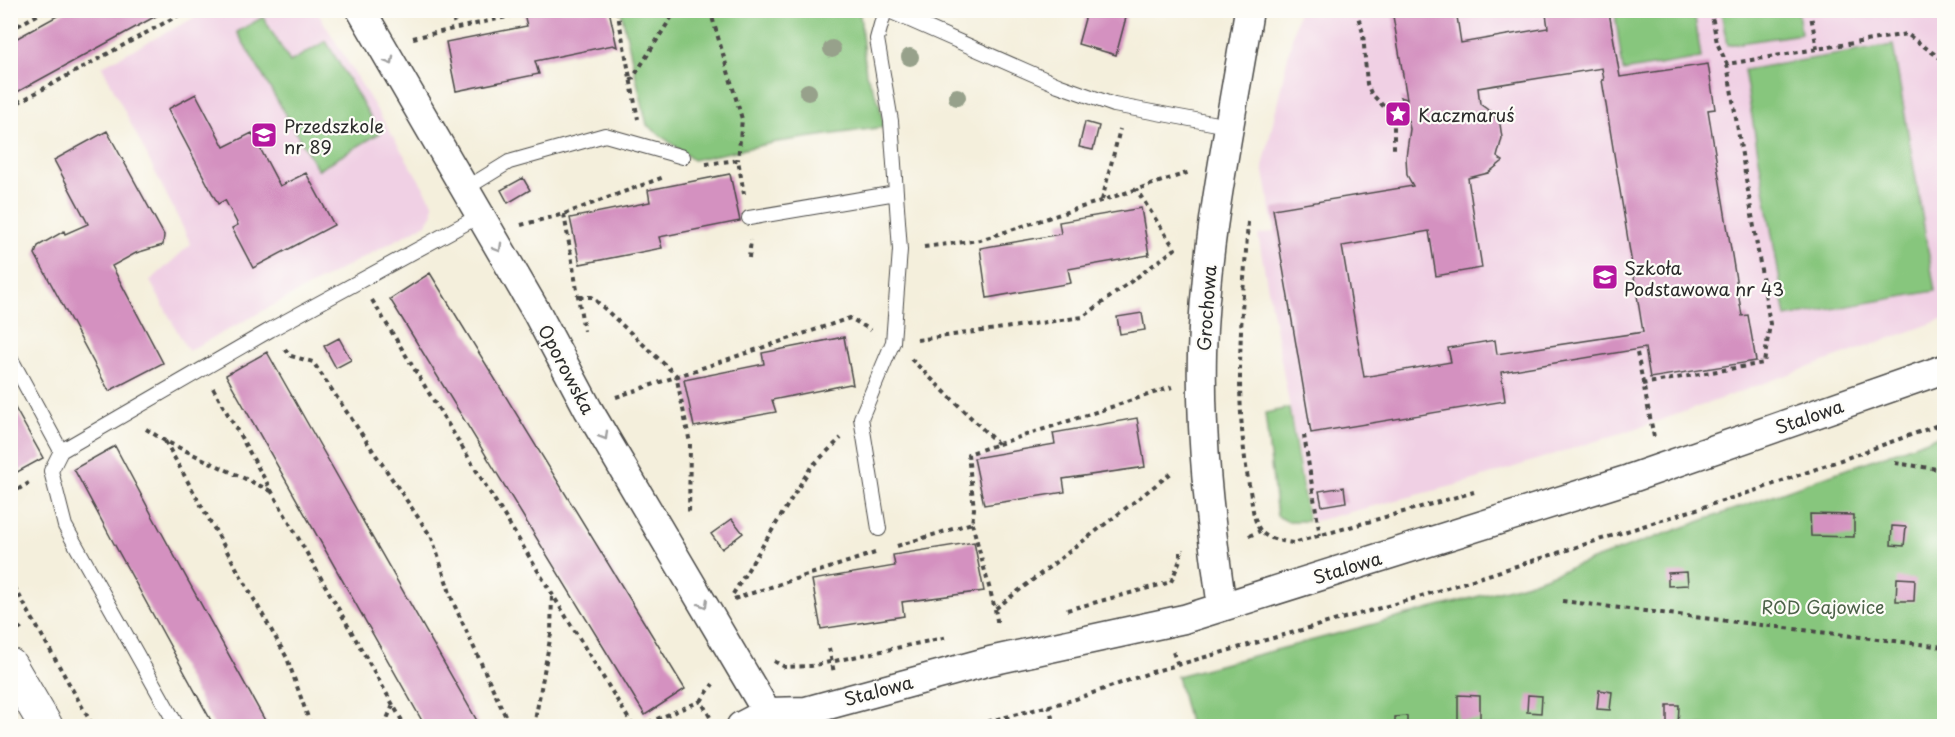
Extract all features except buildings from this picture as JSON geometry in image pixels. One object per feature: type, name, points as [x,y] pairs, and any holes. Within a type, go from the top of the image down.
[{"type":"main road","points":[[10,665],[45,726]]},
{"type":"street","name":"Oporowska","points":[[361,10],[537,313],[588,409],[772,719]]},
{"type":"street","name":"Grochowa","points":[[1222,607],[1213,544],[1202,418],[1202,351],[1209,259],[1228,126],[1249,10]]},
{"type":"street","name":"Stalowa","points":[[741,726],[806,711],[990,661],[1084,639],[1154,627],[1222,607],[1629,479],[1944,369]]},
{"type":"lane","points":[[879,529],[861,418],[893,342],[900,250],[891,121],[877,39],[886,10],[1058,85],[1125,108],[1228,126]]},
{"type":"lane","points":[[465,189],[509,162],[605,135],[683,157]]},
{"type":"lane","points":[[749,218],[896,193]]},
{"type":"lane","points":[[177,726],[65,526],[51,471],[61,451],[270,330],[479,216]]},
{"type":"lane","points":[[10,357],[61,451]]},
{"type":"path","points":[[10,30],[46,10]]},
{"type":"path","points":[[10,107],[188,10]]},
{"type":"path","points":[[450,10],[456,27]]},
{"type":"path","points":[[411,38],[520,14],[519,10]]},
{"type":"path","points":[[617,10],[644,146]]},
{"type":"path","points":[[631,82],[676,10]]},
{"type":"path","points":[[710,10],[742,119],[738,160]]},
{"type":"path","points":[[1356,10],[1363,33],[1367,84],[1371,93],[1387,110],[1394,126],[1394,151]]},
{"type":"path","points":[[1642,384],[1764,363],[1770,324],[1727,64],[1717,44],[1711,10]]},
{"type":"path","points":[[1810,10],[1816,49]]},
{"type":"path","points":[[1727,64],[1907,34],[1944,61]]},
{"type":"path","points":[[1102,200],[1125,108]]},
{"type":"path","points":[[900,250],[980,240],[1191,172]]},
{"type":"path","points":[[519,225],[564,214],[675,173]]},
{"type":"path","points":[[893,342],[950,337],[1083,317],[1175,249],[1136,189]]},
{"type":"path","points":[[1249,211],[1238,386],[1242,444],[1255,519],[1260,531],[1277,540],[1293,543],[1476,491]]},
{"type":"path","points":[[564,214],[585,337]]},
{"type":"path","points":[[367,292],[633,726]]},
{"type":"path","points":[[579,297],[592,297],[676,375],[690,443],[688,523]]},
{"type":"path","points":[[611,399],[676,375],[850,318],[893,342],[998,444]]},
{"type":"path","points":[[270,330],[291,356],[313,362],[432,538],[453,602],[510,726]]},
{"type":"path","points":[[1637,352],[1654,437]]},
{"type":"path","points":[[202,369],[405,726]]},
{"type":"path","points":[[998,626],[972,523],[974,509],[968,454],[1176,386]]},
{"type":"path","points":[[122,416],[165,441],[271,491]]},
{"type":"path","points":[[861,418],[811,467],[728,602],[840,563],[972,523]]},
{"type":"path","points":[[970,726],[1049,705],[1152,672],[1424,596],[1760,489],[1944,423]]},
{"type":"path","points":[[1644,440],[1665,433]]},
{"type":"path","points":[[1304,435],[1320,536]]},
{"type":"path","points":[[165,441],[287,658],[310,726]]},
{"type":"path","points":[[1895,464],[1944,470]]},
{"type":"path","points":[[994,609],[1179,466]]},
{"type":"path","points":[[1249,536],[1260,531]]},
{"type":"path","points":[[1064,610],[1171,582],[1180,560],[1180,551],[1188,550]]},
{"type":"path","points":[[10,579],[93,726]]},
{"type":"path","points":[[534,726],[551,634],[552,594]]},
{"type":"path","points":[[1562,600],[1944,647]]},
{"type":"path","points":[[986,628],[1007,624]]},
{"type":"path","points":[[768,657],[785,666],[832,662],[952,636]]},
{"type":"path","points":[[829,648],[835,676]]},
{"type":"path","points":[[640,726],[701,701]]},
{"type":"path","points":[[384,726],[393,704]]},
{"type":"path","points":[[1049,705],[1054,726]]},
{"type":"shaded area","name":"Szkoła Podstawowa nr 43","points":[[1939,10],[1944,17],[1944,319],[1650,424],[1464,483],[1311,522],[1258,235],[1275,231],[1263,167],[1298,11]]},
{"type":"shaded area","name":"Przedszkole nr 89","points":[[207,11],[317,11],[433,203],[433,213],[426,224],[188,351],[150,281],[191,244],[102,66]]},
{"type":"green space","points":[[1630,10],[1694,11],[1701,58],[1623,71],[1615,13]]},
{"type":"green space","points":[[621,11],[852,11],[860,14],[866,74],[879,102],[884,127],[777,142],[693,160],[647,125]]},
{"type":"green space","points":[[1721,11],[1798,11],[1801,34],[1727,45]]},
{"type":"green space","points":[[263,17],[290,62],[326,41],[380,133],[318,170],[237,32]]},
{"type":"green space","points":[[1893,45],[1935,291],[1786,317],[1744,70]]},
{"type":"green space","points":[[1289,408],[1308,521],[1287,521],[1277,516],[1265,413]]},
{"type":"green space","name":"ROD Gajowice","points":[[1944,434],[1944,726],[1190,726],[1177,676],[1525,584]]},
{"type":"place","name":"Kaczmaruś","points":[[1398,114]]},
{"type":"place","name":"Przedszkole nr 89","points":[[264,135]]},
{"type":"place","name":"Szkoła Podstawowa nr 43","points":[[1605,277]]}]
